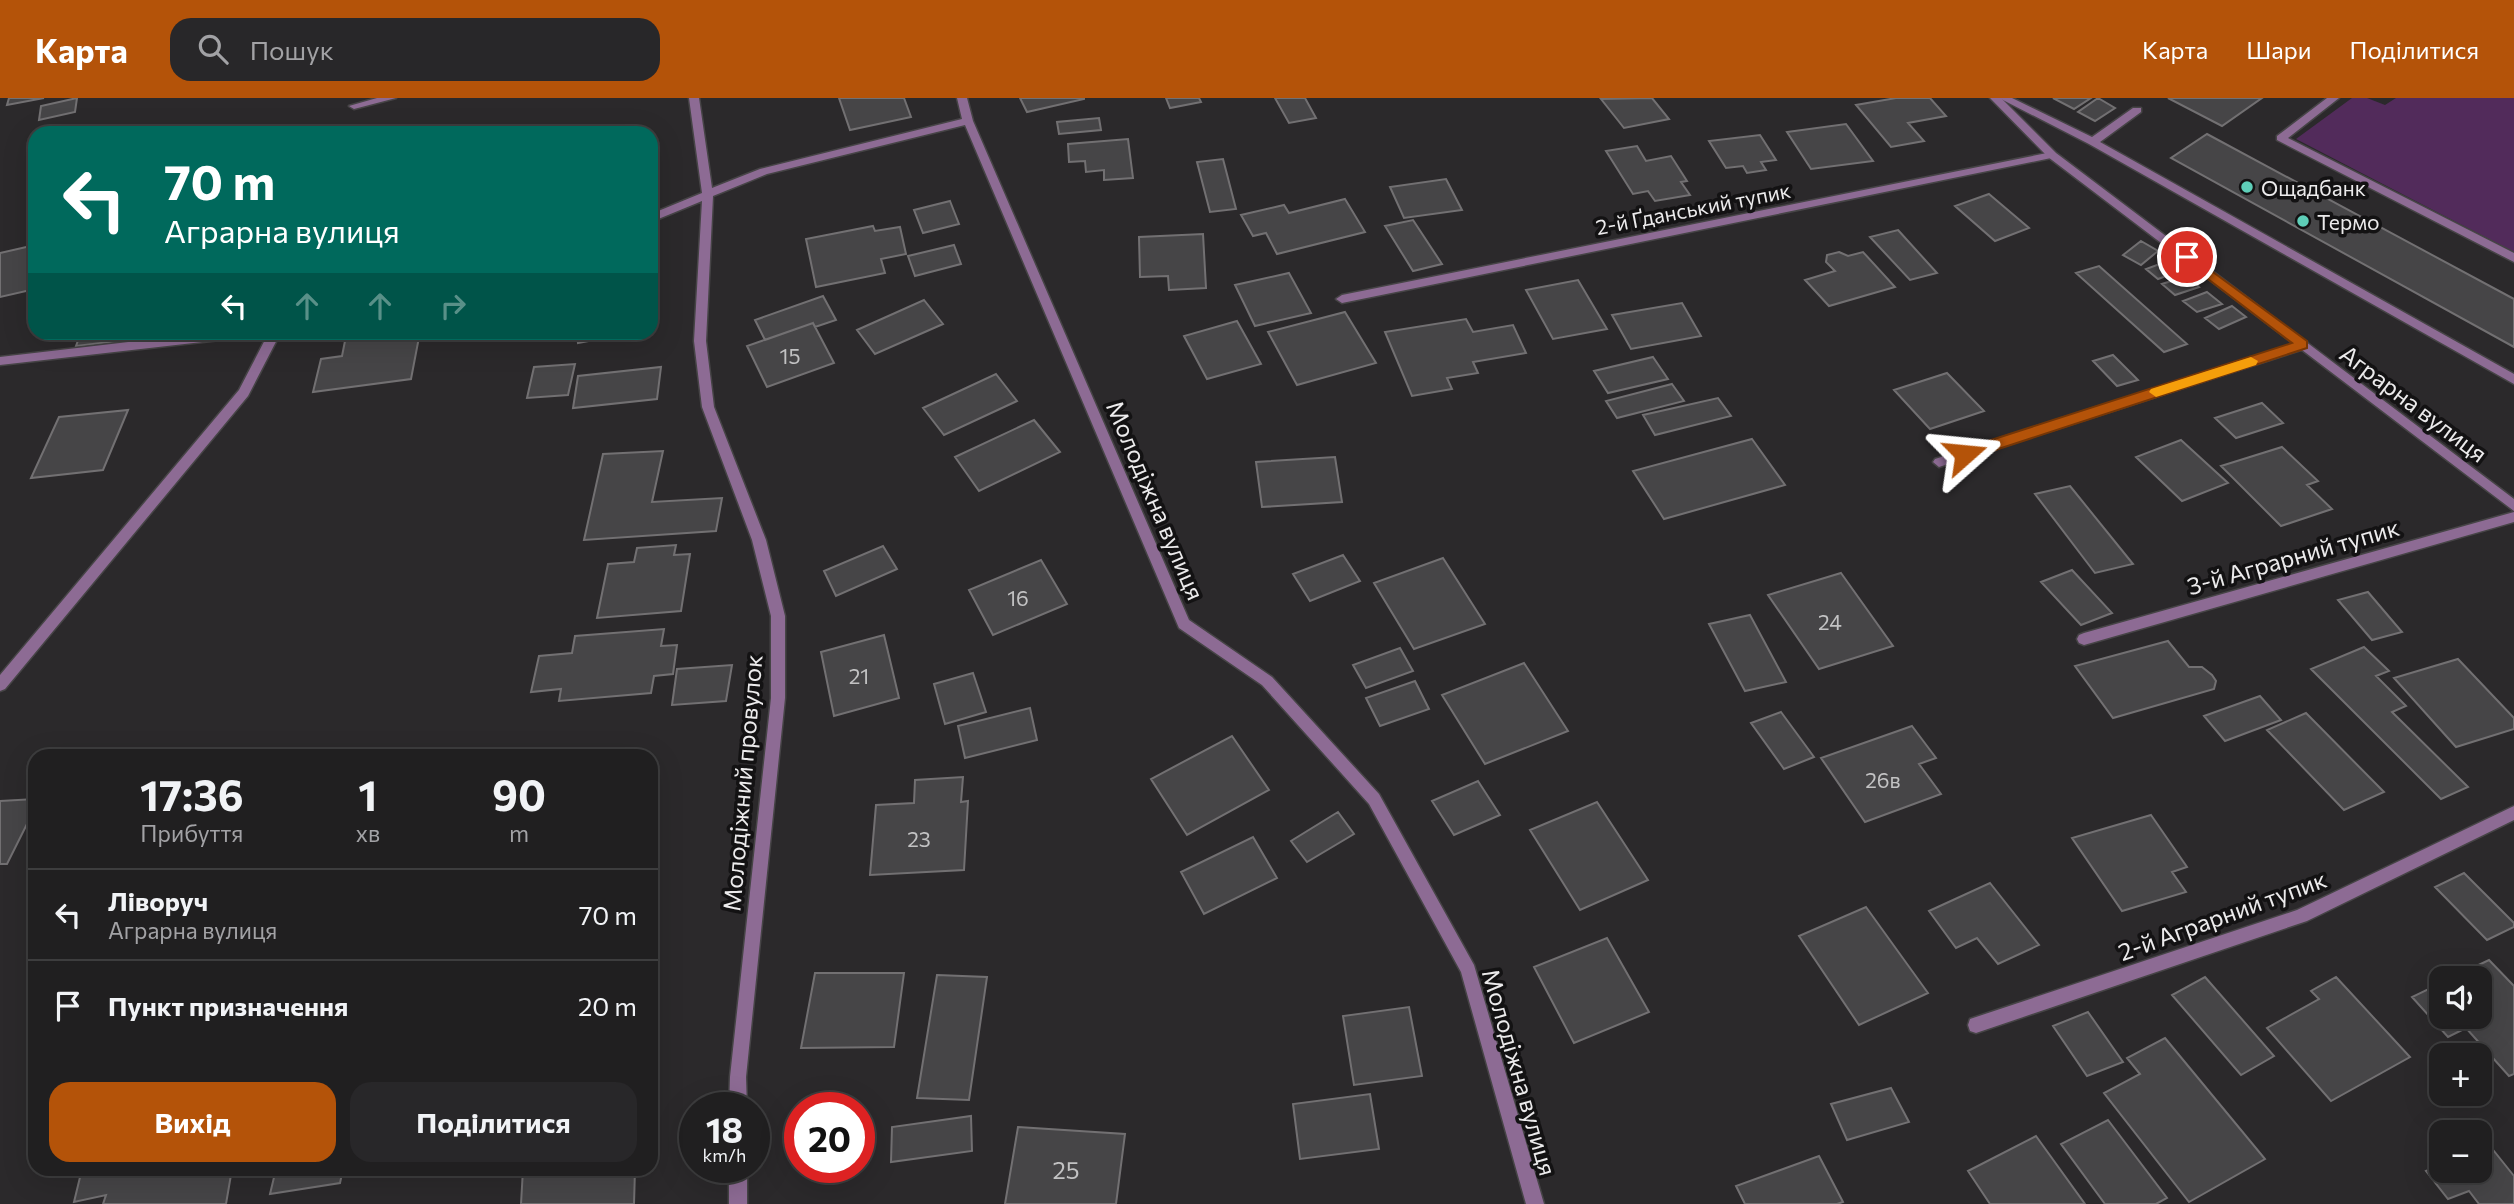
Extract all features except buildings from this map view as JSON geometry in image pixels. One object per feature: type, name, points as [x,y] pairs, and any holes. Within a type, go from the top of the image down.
[{"type":"street","points":[[354,106],[390,98]]},
{"type":"street","name":"Молодіжний провулок","points":[[694,98],[708,195],[701,341],[708,407],[759,540],[778,616],[778,698],[738,1092]]},
{"type":"street","name":"Молодіжна вулиця","points":[[962,98],[968,121],[1184,624],[1267,681],[1374,799],[1468,970],[1535,1204]]},
{"type":"street","name":"Аграрна вулиця","points":[[1995,98],[2052,155],[2514,506]]},
{"type":"street","points":[[2004,98],[2093,142],[2514,380]]},
{"type":"street","points":[[2334,98],[2281,138],[2514,258]]},
{"type":"street","points":[[2093,142],[2137,110]]},
{"type":"street","points":[[658,215],[764,171],[968,121]]},
{"type":"street","name":"2-й Ґданський тупик","points":[[1342,299],[2052,155]]},
{"type":"street","points":[[0,361],[185,340]]},
{"type":"street","points":[[0,685],[244,393],[271,340]]},
{"type":"street","points":[[1939,462],[2303,345]]},
{"type":"street","name":"3-й Аграрний тупик","points":[[2084,639],[2514,517]]},
{"type":"street","name":"2-й Аграрний тупик","points":[[1976,1025],[2301,916],[2514,813]]},
{"type":"street","points":[[737,1204],[738,1183]]},
{"type":"shaded area","points":[[2352,98],[2367,98],[2385,105],[2396,98],[2514,98],[2514,252],[2296,139]]},
{"type":"slow traffic","points":[[2156,392],[2251,361]]},
{"type":"place","name":"Ощадбанк","points":[[2247,187]]},
{"type":"place","name":"Термо","points":[[2303,221]]},
{"type":"route","points":[[1965,454],[2303,345],[2187,257]]}]
